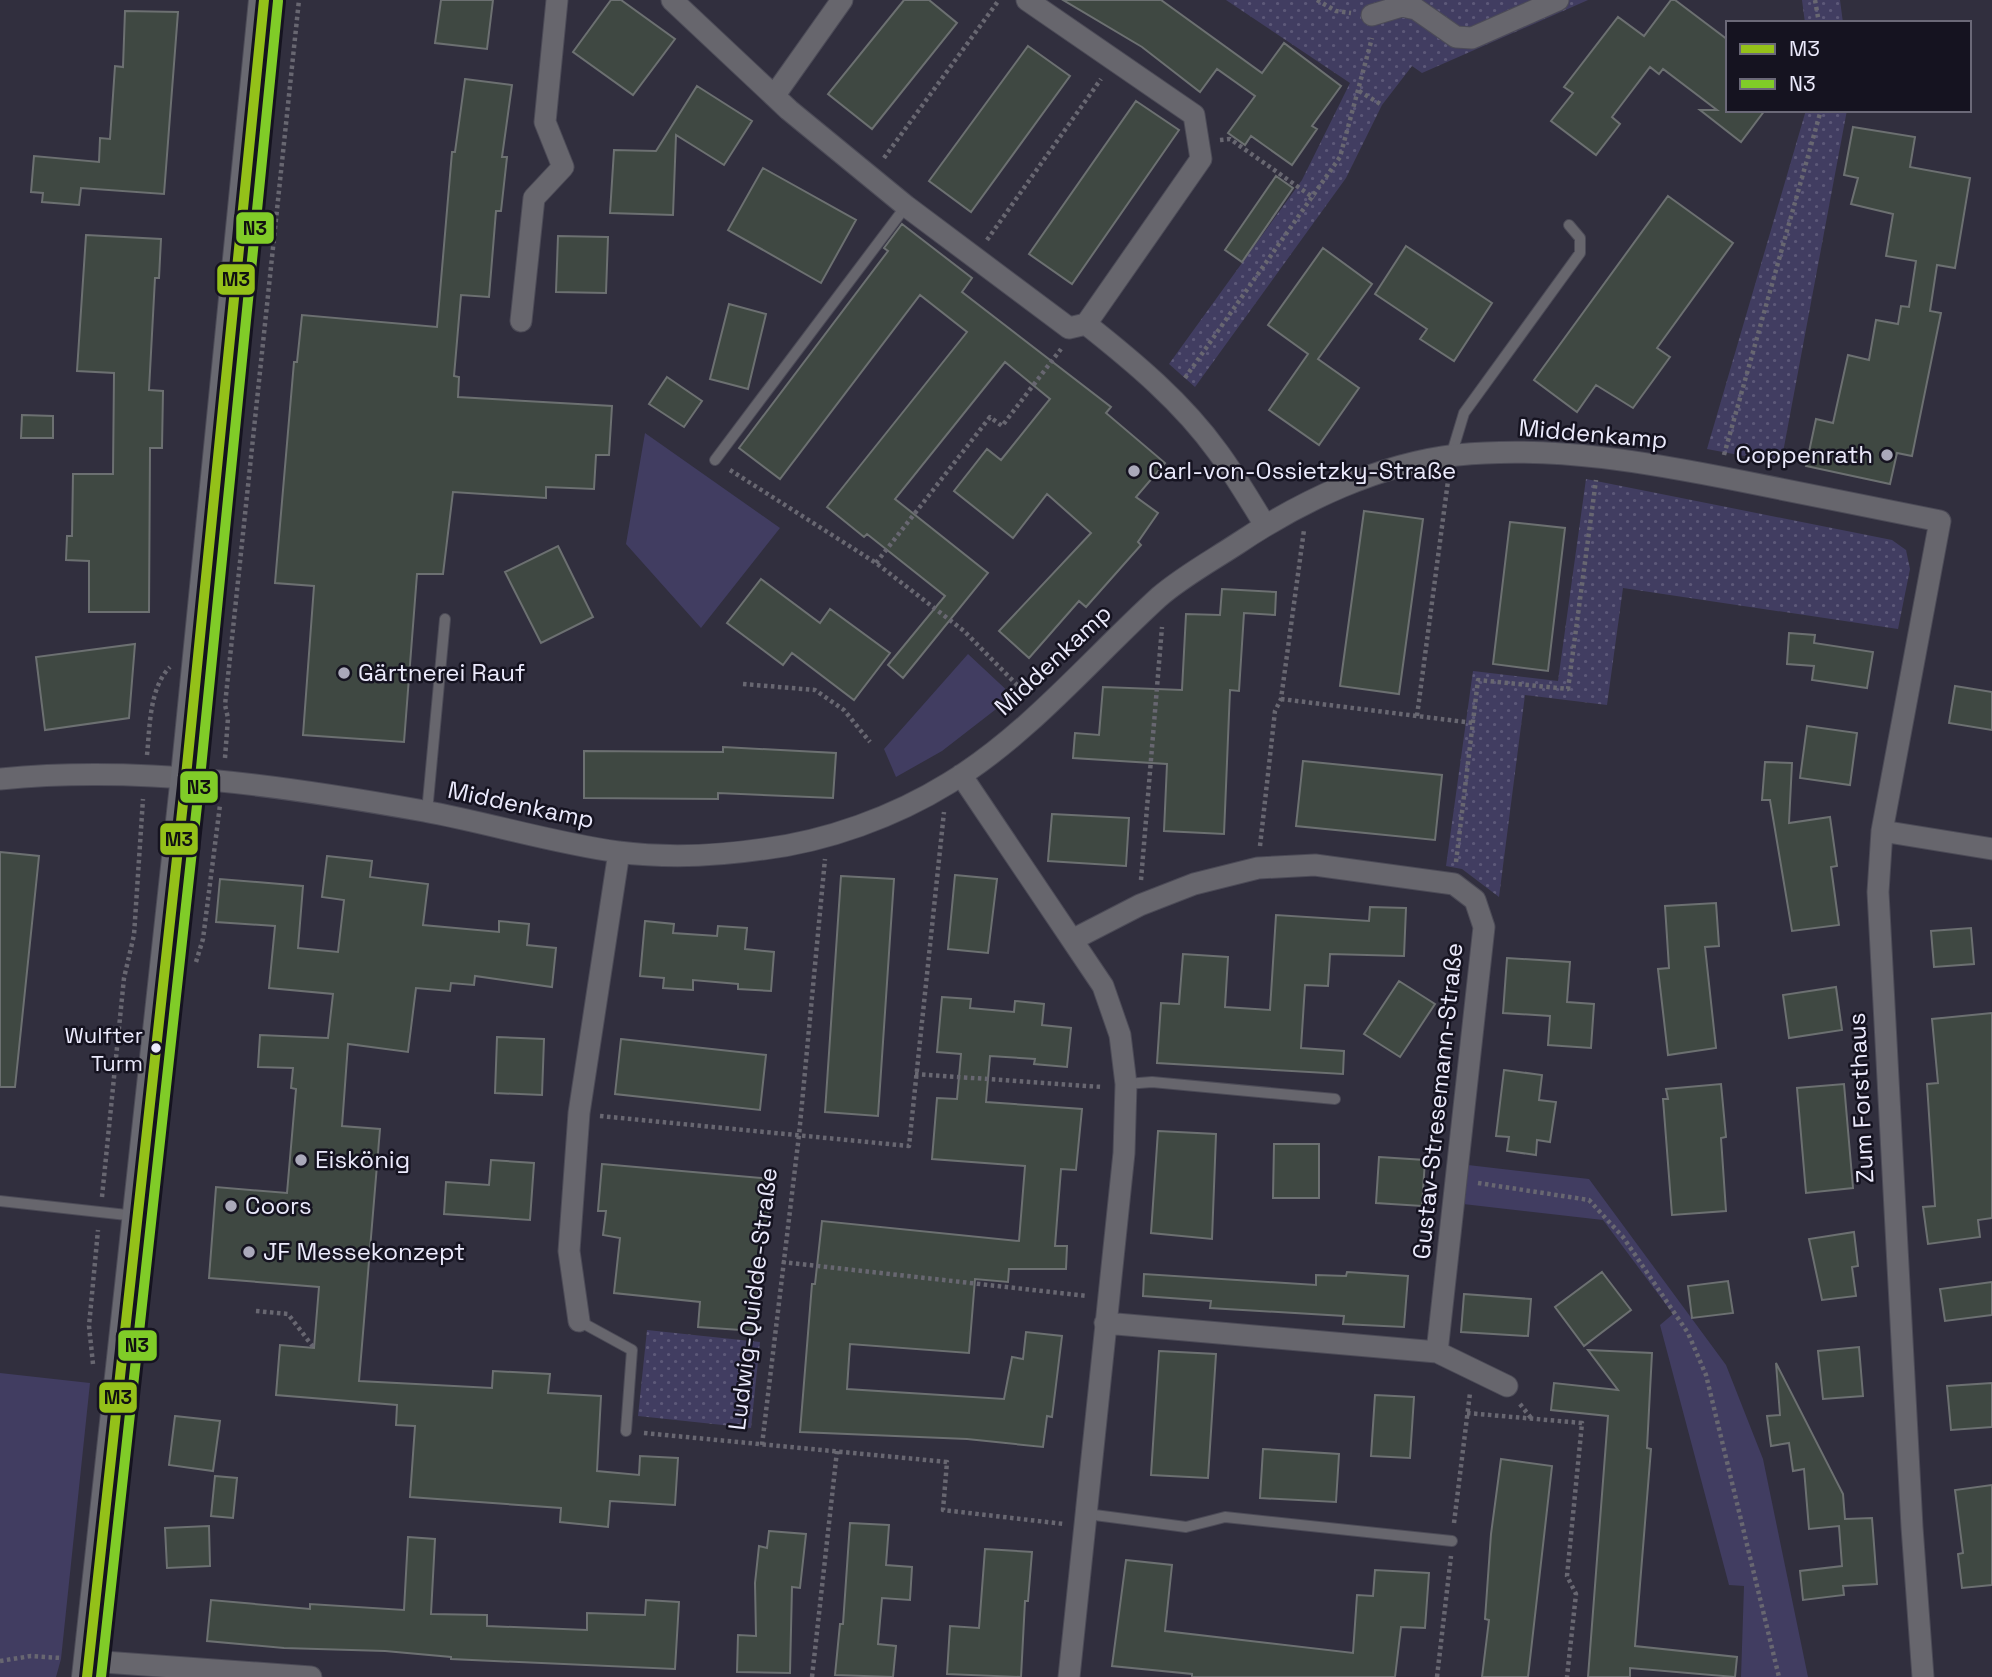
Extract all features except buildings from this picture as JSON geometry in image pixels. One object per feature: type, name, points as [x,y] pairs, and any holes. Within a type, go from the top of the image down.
[{"type":"street","points":[[264,0],[186,776],[88,1669],[311,1677]]},
{"type":"street","points":[[521,321],[534,198],[563,167],[545,122],[556,0]]},
{"type":"street","points":[[672,0],[774,96],[906,206],[1078,326],[1171,397],[1218,451],[1265,525]]},
{"type":"street","points":[[774,96],[842,0]]},
{"type":"street","points":[[1027,0],[1194,115],[1200,159],[1078,326]]},
{"type":"street","points":[[1372,15],[1402,6],[1456,37],[1472,38],[1558,0]]},
{"type":"street","name":"Middenkamp","points":[[0,779],[38,776],[186,776],[342,796],[619,852],[692,855],[764,849],[827,837],[900,808],[954,780],[1040,709],[1165,592],[1265,525],[1308,501],[1379,474],[1451,456],[1527,450],[1600,456],[1718,476],[1940,521]]},
{"type":"street","name":"Zum Forsthaus","points":[[1923,1677],[1878,892],[1882,831],[1940,521]]},
{"type":"street","points":[[954,780],[1074,939],[1103,986],[1120,1035],[1126,1084],[1124,1153],[1069,1677]]},
{"type":"street","points":[[1882,831],[1992,849]]},
{"type":"street","points":[[579,1321],[569,1251],[579,1113],[619,852]]},
{"type":"street","points":[[1074,939],[1140,905],[1194,884],[1258,868],[1315,865],[1454,884]]},
{"type":"street","name":"Gustav-Stresemann-Straße","points":[[1437,1352],[1484,927],[1475,900],[1454,884]]},
{"type":"street","points":[[1105,1323],[1437,1352],[1507,1386]]},
{"type":"lane","points":[[715,460],[906,206]]},
{"type":"lane","points":[[1451,456],[1464,413],[1580,253],[1580,238],[1569,225]]},
{"type":"lane","points":[[427,812],[445,619]]},
{"type":"lane","points":[[1126,1084],[1153,1082],[1335,1099]]},
{"type":"lane","points":[[0,1201],[139,1217]]},
{"type":"lane","points":[[579,1321],[632,1350],[626,1431]]},
{"type":"lane","points":[[1086,1521],[1186,1527],[1225,1517],[1452,1541]]},
{"type":"path","points":[[228,718],[225,705],[299,0]]},
{"type":"path","points":[[871,176],[999,0]]},
{"type":"path","points":[[1171,397],[1340,158],[1372,44],[1372,15],[1336,11],[1317,0]]},
{"type":"path","points":[[1815,0],[1819,21]]},
{"type":"path","points":[[975,256],[1114,61]]},
{"type":"path","points":[[1359,91],[1382,105]]},
{"type":"path","points":[[1718,476],[1820,112]]},
{"type":"path","points":[[1198,143],[1230,139],[1314,198]]},
{"type":"path","points":[[876,563],[990,417],[1002,426],[1078,326]]},
{"type":"path","points":[[1417,716],[1451,456]]},
{"type":"path","points":[[1454,884],[1478,681],[1568,689],[1600,456]]},
{"type":"path","points":[[715,460],[876,563],[964,631],[1040,709]]},
{"type":"path","points":[[1258,868],[1275,711],[1281,699],[1308,501]]},
{"type":"path","points":[[1140,905],[1152,727],[1165,592]]},
{"type":"path","points":[[743,684],[815,691],[844,710],[870,742]]},
{"type":"path","points":[[1281,699],[1473,723]]},
{"type":"path","points":[[799,1135],[909,1146],[915,1074],[954,780]]},
{"type":"path","points":[[203,939],[218,826]]},
{"type":"path","name":"Ludwig-Quidde-Straße","points":[[626,1431],[762,1445],[799,1135],[827,837]]},
{"type":"path","points":[[124,978],[134,935],[137,865]]},
{"type":"path","points":[[915,1074],[1089,1089],[1126,1084]]},
{"type":"path","name":"Ludwig-Quidde-Straße","points":[[579,1113],[799,1135]]},
{"type":"path","points":[[1456,1180],[1552,1192],[1589,1200],[1623,1237],[1688,1333],[1706,1375],[1779,1677]]},
{"type":"path","points":[[782,1262],[1108,1299]]},
{"type":"path","points":[[256,1311],[288,1314],[314,1348]]},
{"type":"path","points":[[1437,1677],[1467,1413],[1583,1423],[1567,1576],[1576,1594],[1567,1677]]},
{"type":"path","points":[[762,1445],[947,1462],[943,1510],[1086,1521]]},
{"type":"path","points":[[812,1677],[837,1451]]},
{"type":"path","points":[[0,1661],[31,1656],[88,1669]]},
{"type":"shaded area","points":[[1226,0],[1588,0],[1422,73],[1412,66],[1382,105],[1346,178],[1195,387],[1169,364],[1302,180],[1350,83]]},
{"type":"shaded area","points":[[1802,0],[1840,0],[1843,21],[1805,21]]},
{"type":"shaded area","points":[[1805,112],[1847,112],[1781,463],[1707,449]]},
{"type":"shaded area","points":[[645,433],[780,528],[701,628],[626,544]]},
{"type":"shaded area","points":[[1586,479],[1892,540],[1906,550],[1910,569],[1898,629],[1623,588],[1607,705],[1525,695],[1499,897],[1462,869],[1446,866],[1473,671],[1558,681]]},
{"type":"shaded area","points":[[968,654],[1013,696],[942,751],[896,777],[884,749]]},
{"type":"shaded area","points":[[1468,1165],[1589,1179],[1726,1365],[1763,1459],[1808,1677],[1741,1677],[1744,1586],[1729,1585],[1660,1325],[1673,1314],[1603,1220],[1463,1204]]},
{"type":"shaded area","points":[[647,1330],[760,1342],[751,1428],[638,1416]]},
{"type":"shaded area","points":[[0,1373],[90,1383],[61,1659],[56,1677],[0,1677]]},
{"type":"transit line","name":"M3","points":[[87,1677],[186,776],[264,0]]},
{"type":"transit line","name":"N3","points":[[101,1677],[200,778],[278,1]]},
{"type":"place","name":"Coppenrath","points":[[1887,455]]},
{"type":"place","name":"Carl-von-Ossietzky-Straße","points":[[1134,471]]},
{"type":"place","name":"Gärtnerei Rauf","points":[[344,673]]},
{"type":"place","name":"Wulfter Turm","points":[[156,1048]]},
{"type":"place","name":"Eiskönig","points":[[301,1160]]},
{"type":"place","name":"Coors","points":[[231,1206]]},
{"type":"place","name":"JF Messekonzept","points":[[249,1252]]}]
